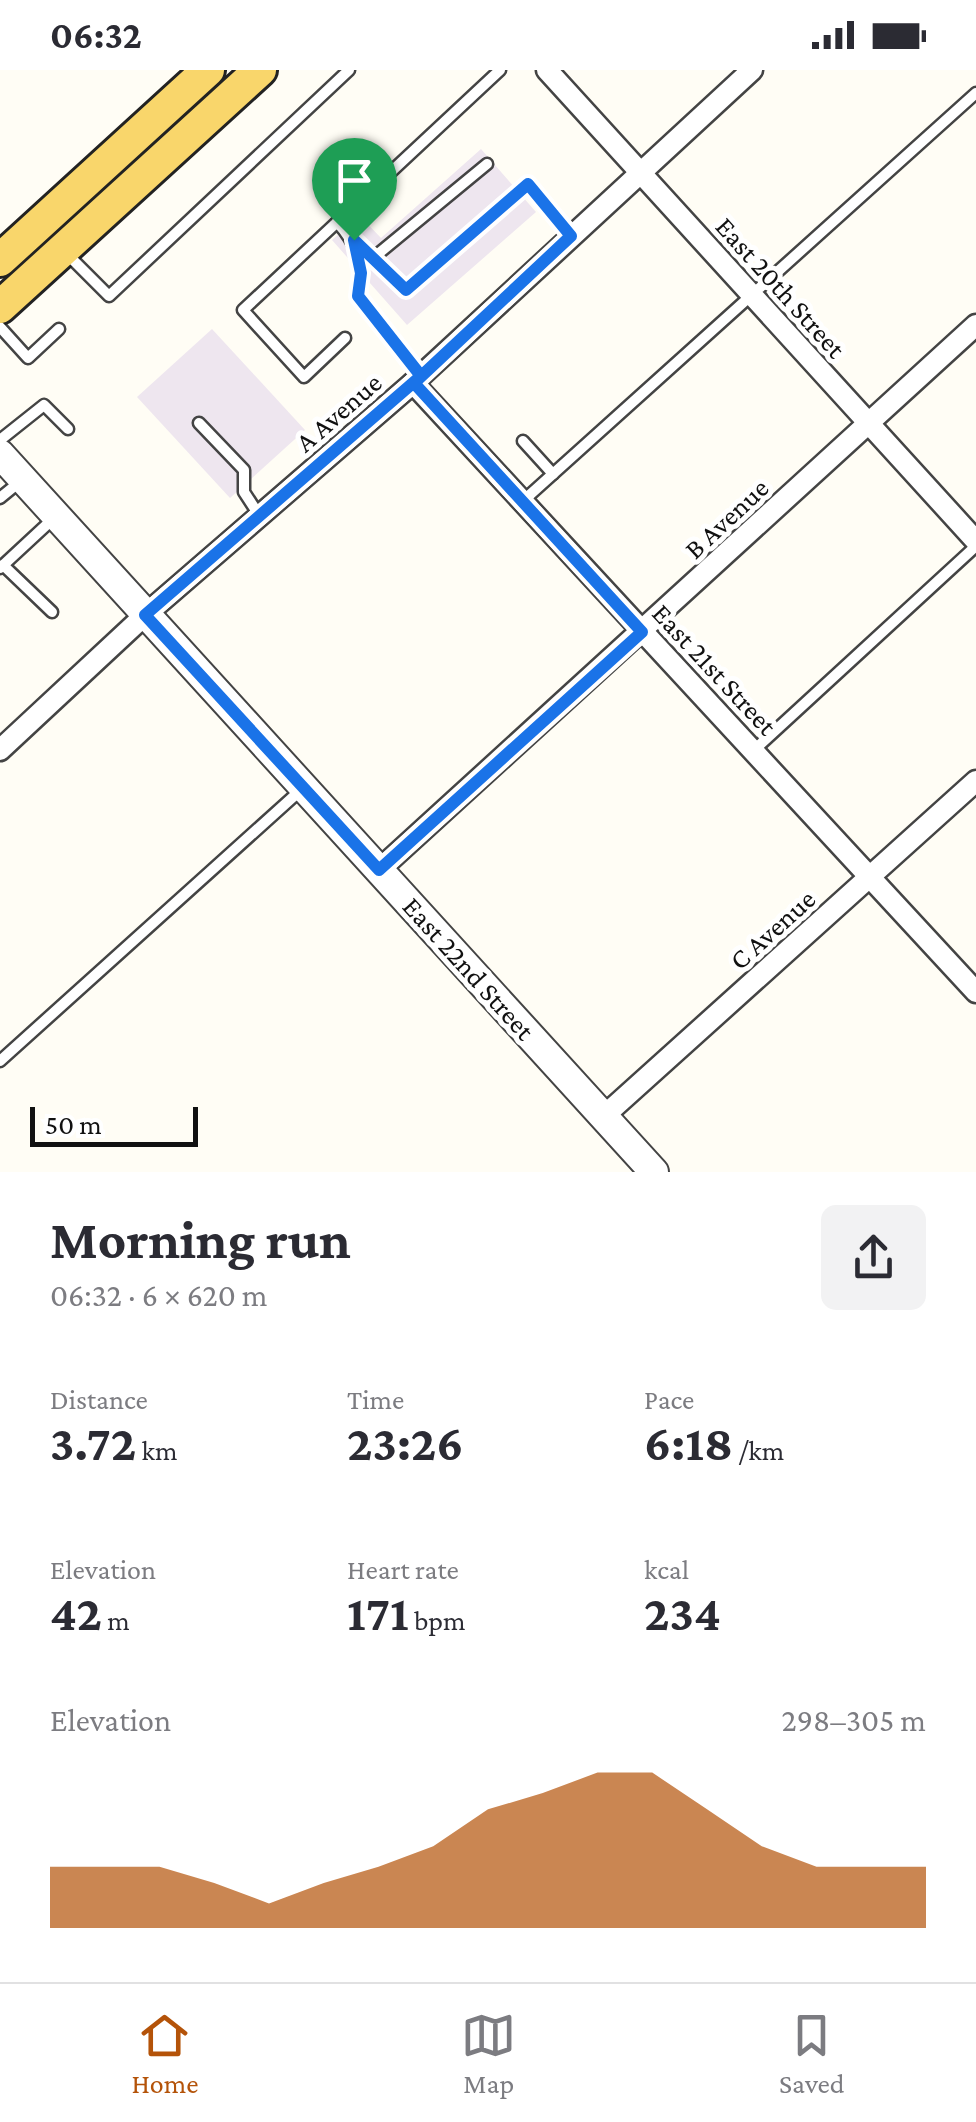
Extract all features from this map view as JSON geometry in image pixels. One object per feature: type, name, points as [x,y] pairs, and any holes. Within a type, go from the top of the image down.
[{"type":"main road","points":[[0,260],[208,70]]},
{"type":"main road","points":[[0,306],[260,70]]},
{"type":"street","name":"East 20th Street","points":[[547,70],[976,544]]},
{"type":"street","name":"A Avenue","points":[[0,750],[145,615],[417,379],[752,70]]},
{"type":"street","name":"B Avenue","points":[[379,870],[976,325]]},
{"type":"street","name":"East 21st Street","points":[[417,379],[642,632],[976,992]]},
{"type":"street","name":"East 22nd Street","points":[[0,454],[654,1172]]},
{"type":"street","name":"C Avenue","points":[[604,1116],[976,781]]},
{"type":"lane","points":[[63,250],[108,296],[349,70]]},
{"type":"lane","points":[[345,338],[304,377],[243,310],[500,70]]},
{"type":"lane","points":[[524,500],[976,94]]},
{"type":"lane","points":[[373,258],[488,164]]},
{"type":"lane","points":[[337,222],[406,290],[528,184],[571,236]]},
{"type":"lane","points":[[354,240],[361,273],[358,296],[417,379]]},
{"type":"lane","points":[[0,327],[28,358],[59,330]]},
{"type":"lane","points":[[0,440],[44,405],[68,429]]},
{"type":"lane","points":[[199,423],[244,470],[244,492],[260,516]]},
{"type":"lane","points":[[523,441],[553,474]]},
{"type":"lane","points":[[0,498],[23,479]]},
{"type":"lane","points":[[52,612],[2,566],[56,516]]},
{"type":"lane","points":[[753,751],[976,544]]},
{"type":"lane","points":[[0,1061],[303,788]]},
{"type":"shaded area","points":[[481,149],[536,212],[407,325],[332,240],[360,216],[381,238]]},
{"type":"shaded area","points":[[212,329],[305,430],[230,498],[137,397]]},
{"type":"route","points":[[528,184],[571,236],[414,383],[642,632],[379,870],[145,615],[421,376],[358,296],[361,273],[354,240],[406,290],[528,184]]}]
